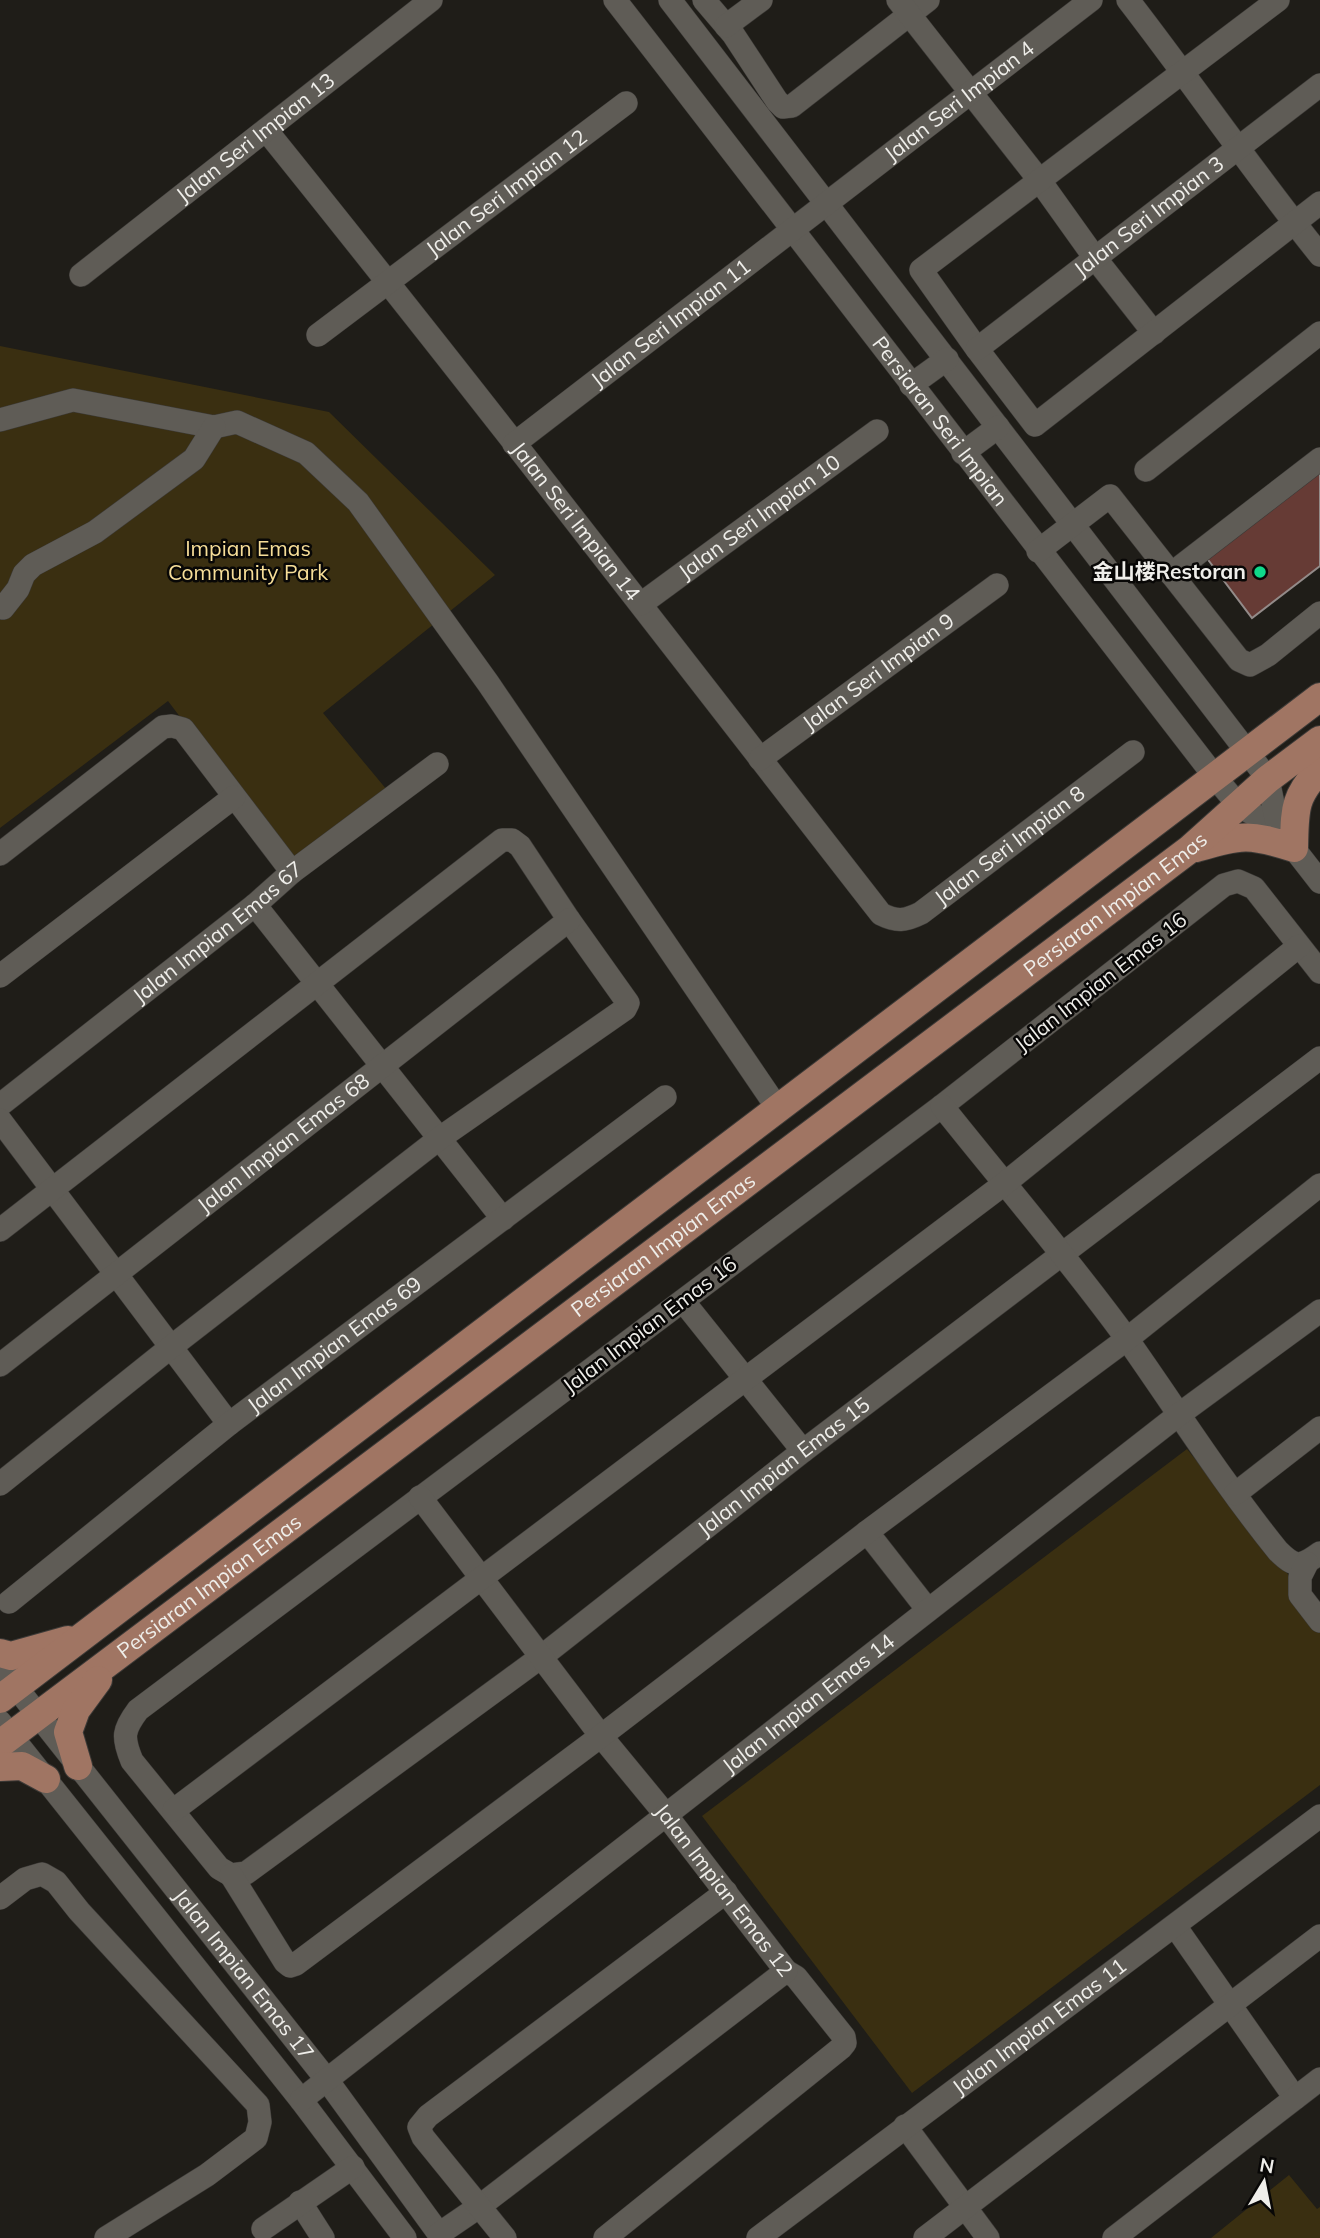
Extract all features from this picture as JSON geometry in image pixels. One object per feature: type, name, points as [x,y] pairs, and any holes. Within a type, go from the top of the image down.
[{"type":"main road","name":"Persiaran Impian Emas","points":[[5,1684],[86,1635],[1320,697]]},
{"type":"main road","name":"Persiaran Impian Emas","points":[[3,1734],[37,1715],[112,1660],[1189,849],[1268,779],[1320,740]]},
{"type":"main road","points":[[1189,849],[1241,836],[1286,838],[1302,789],[1320,769]]},
{"type":"main road","points":[[0,1653],[11,1656],[86,1635]]},
{"type":"main road","points":[[78,1766],[68,1732],[76,1710],[112,1660]]},
{"type":"main road","points":[[0,1767],[22,1766],[46,1779]]},
{"type":"street","name":"Jalan Seri Impian 13","points":[[81,275],[431,0]]},
{"type":"street","name":"Persiaran Seri Impian","points":[[615,0],[1215,777],[1239,806],[1286,838]]},
{"type":"street","name":"Persiaran Seri Impian","points":[[670,0],[827,201],[1268,779]]},
{"type":"street","points":[[704,0],[726,26],[783,107],[792,106],[903,7],[928,0]]},
{"type":"street","points":[[726,26],[761,0]]},
{"type":"street","name":"Jalan Seri Impian 4","points":[[827,201],[1091,0]]},
{"type":"street","points":[[1128,0],[1184,72],[1237,149],[1320,255]]},
{"type":"street","points":[[1278,0],[921,270],[1035,425],[1320,203]]},
{"type":"street","points":[[903,7],[1040,181],[1095,258],[1154,333]]},
{"type":"street","name":"Jalan Seri Impian 3","points":[[977,349],[1320,85]]},
{"type":"street","name":"Jalan Seri Impian 12","points":[[318,335],[626,103]]},
{"type":"street","name":"Jalan Seri Impian 14","points":[[266,130],[389,282],[881,914]]},
{"type":"street","name":"Jalan Seri Impian 11","points":[[514,444],[827,201]]},
{"type":"street","points":[[1146,470],[1320,333]]},
{"type":"street","points":[[911,385],[947,359]]},
{"type":"street","points":[[0,420],[73,400],[214,427],[237,422],[306,453],[358,502],[488,683],[778,1109]]},
{"type":"street","points":[[4,608],[18,589],[24,574],[33,565],[95,532],[194,459],[214,427]]},
{"type":"street","points":[[963,453],[998,427]]},
{"type":"street","name":"Jalan Seri Impian 10","points":[[641,604],[877,431]]},
{"type":"street","points":[[1171,574],[1320,459]]},
{"type":"street","points":[[1038,551],[1110,496],[1239,660],[1250,665],[1268,655],[1320,613]]},
{"type":"street","name":"Jalan Seri Impian 9","points":[[760,759],[998,585]]},
{"type":"street","points":[[0,854],[163,727],[172,726],[183,729],[292,873]]},
{"type":"street","name":"Jalan Seri Impian 8","points":[[881,914],[894,921],[907,920],[921,913],[1133,752]]},
{"type":"street","name":"Jalan Impian Emas 67","points":[[0,1105],[292,873],[438,764]]},
{"type":"street","points":[[1268,779],[1286,838],[1320,883]]},
{"type":"street","points":[[0,976],[234,797]]},
{"type":"street","points":[[0,1230],[54,1191],[502,840],[512,840],[520,846],[628,1003],[625,1009],[440,1138],[0,1484]]},
{"type":"street","name":"Jalan Impian Emas 16","points":[[601,1736],[290,1966],[285,1962],[238,1874],[219,1868],[132,1760],[124,1733],[138,1710],[942,1106],[1224,885],[1238,881],[1254,888],[1320,972]]},
{"type":"street","points":[[255,905],[503,1219]]},
{"type":"street","name":"Jalan Impian Emas 68","points":[[0,1365],[569,920]]},
{"type":"street","points":[[174,1810],[1004,1184],[1299,946]]},
{"type":"street","name":"Jalan Impian Emas 15","points":[[238,1874],[541,1657],[803,1451],[1320,1058]]},
{"type":"street","name":"Jalan Impian Emas 69","points":[[9,1602],[229,1424],[665,1097]]},
{"type":"street","points":[[942,1106],[1063,1255],[1266,1537],[1286,1560],[1297,1564],[1313,1558]]},
{"type":"street","points":[[0,1120],[229,1424]]},
{"type":"street","points":[[601,1736],[867,1532],[1126,1339],[1320,1185]]},
{"type":"street","points":[[683,1301],[803,1451]]},
{"type":"street","name":"Jalan Impian Emas 14","points":[[301,2100],[1177,1416],[1320,1311]]},
{"type":"street","points":[[1235,1494],[1320,1428]]},
{"type":"street","name":"Jalan Impian Emas 12","points":[[421,1497],[601,1736],[666,1815],[786,1971],[441,2236]]},
{"type":"street","points":[[867,1532],[928,1610]]},
{"type":"street","points":[[1313,1558],[1300,1577],[1300,1595],[1320,1621]]},
{"type":"street","name":"Jalan Impian Emas 17","points":[[5,1684],[37,1715],[327,2080],[441,2236]]},
{"type":"street","name":"Jalan Impian Emas 17","points":[[3,1734],[46,1779],[301,2100],[353,2167],[399,2236]]},
{"type":"street","name":"Jalan Impian Emas 11","points":[[758,2238],[1320,1816]]},
{"type":"street","points":[[0,1898],[25,1879],[42,1874],[56,1882],[79,1912],[258,2105],[260,2122],[256,2138],[207,2175],[106,2238]]},
{"type":"street","points":[[505,2238],[423,2137],[419,2127],[428,2116],[726,1892]]},
{"type":"street","points":[[1175,1926],[1295,2098]]},
{"type":"street","points":[[925,2238],[1320,1936]]},
{"type":"street","points":[[605,2238],[845,2043],[844,2037],[796,1977],[786,1971]]},
{"type":"street","points":[[1114,2238],[1320,2079]]},
{"type":"street","points":[[905,2126],[988,2238]]},
{"type":"street","points":[[263,2229],[353,2167]]},
{"type":"street","points":[[300,2202],[323,2238]]},
{"type":"green space","name":"Impian Emas Community Park","points":[[0,346],[329,412],[495,575],[323,713],[387,790],[290,862],[168,701],[0,828]]},
{"type":"green space","points":[[1187,1449],[1320,1614],[1320,1785],[912,2093],[702,1816]]},
{"type":"green space","points":[[1289,2175],[1317,2209],[1320,2207],[1320,2238],[1211,2238]]},
{"type":"building","points":[[1320,471],[1320,566],[1252,618],[1206,557]]},
{"type":"place","name":"金山楼Restoran","points":[[1260,572]]}]
